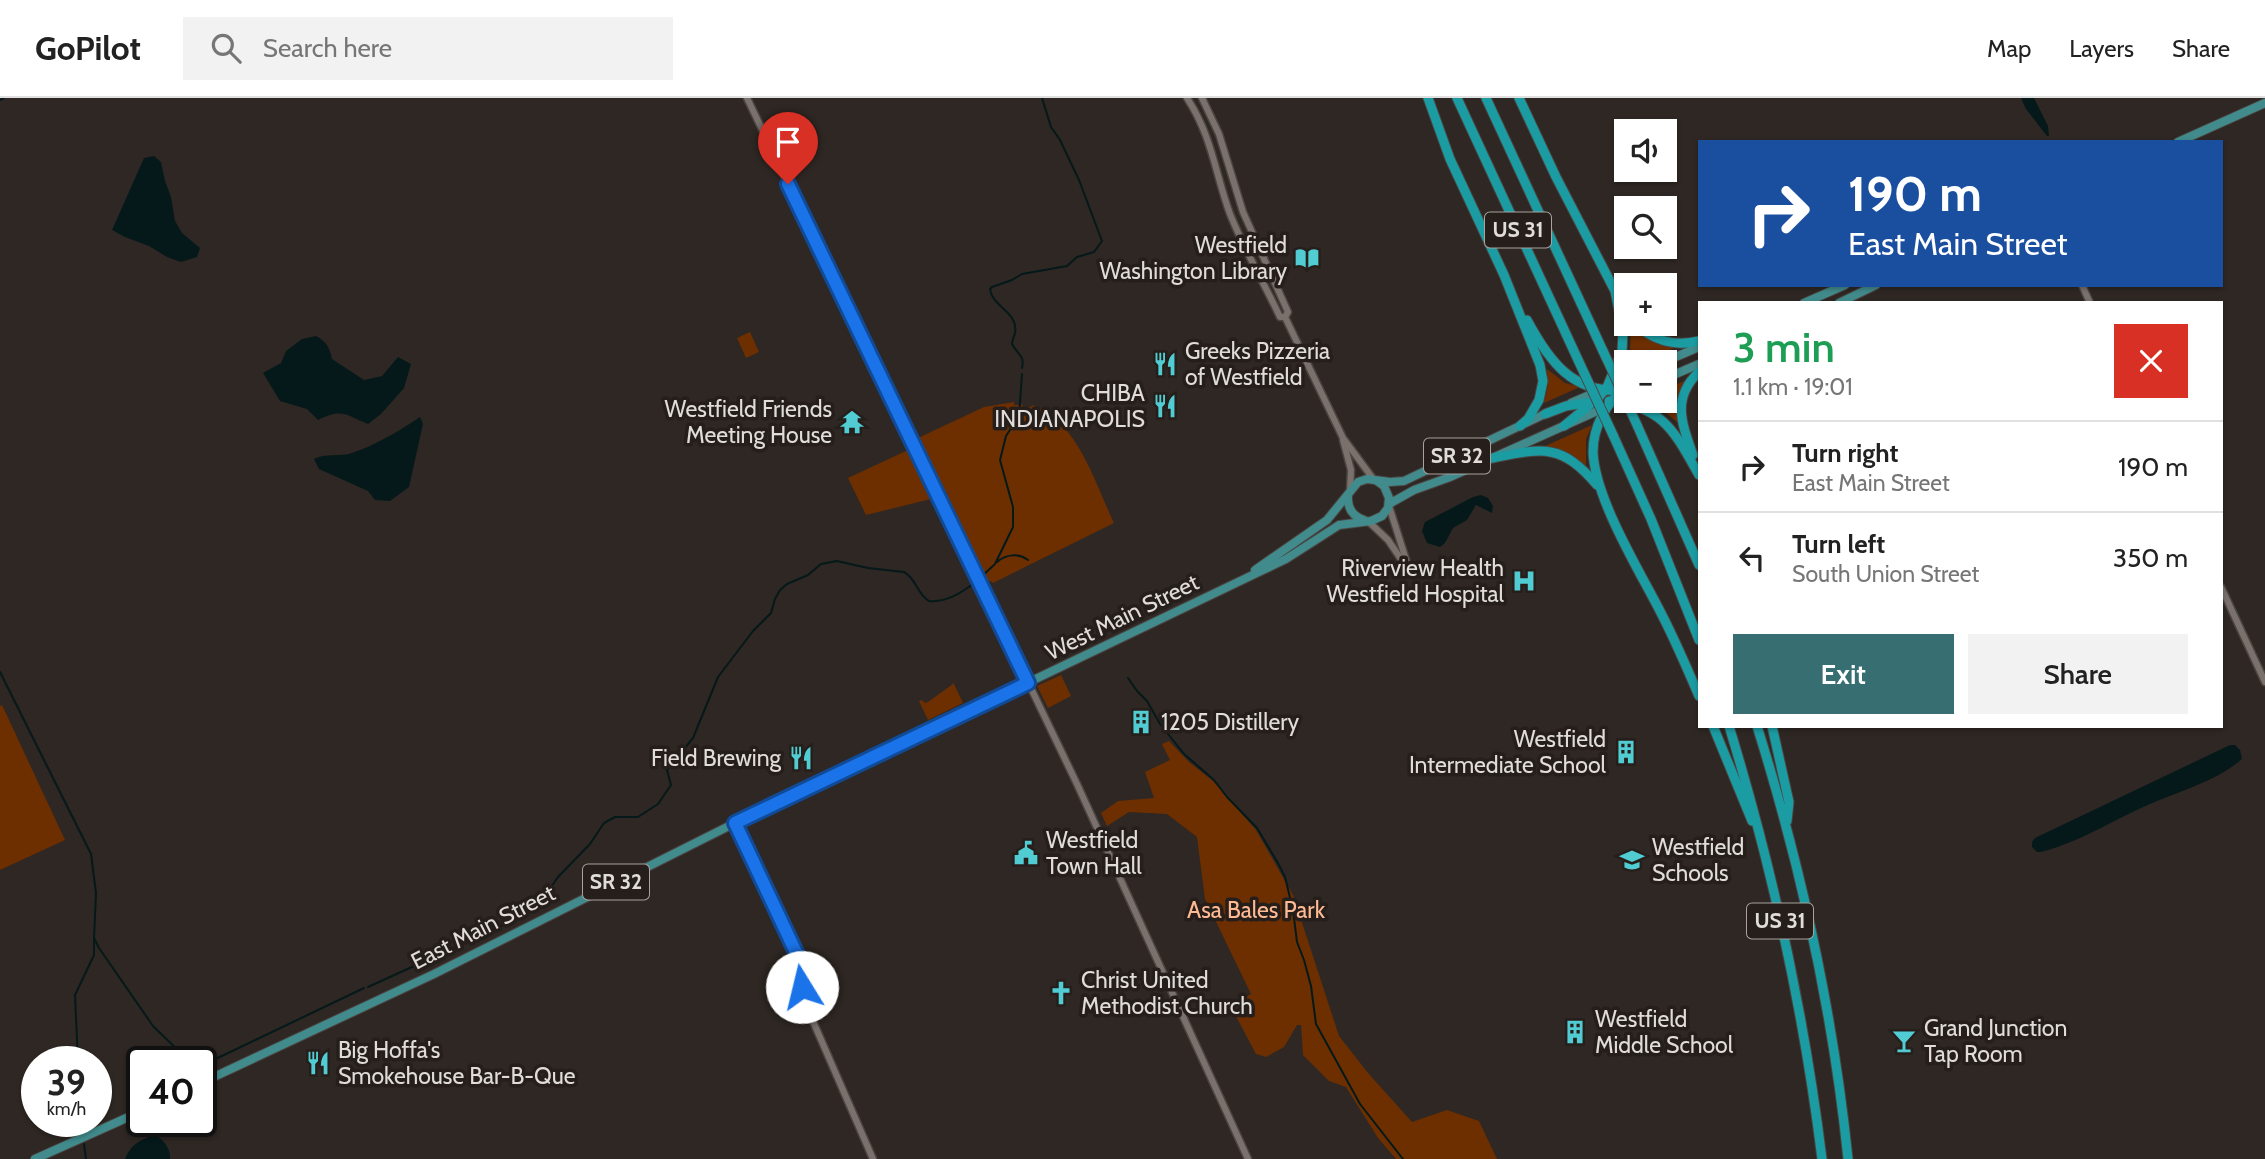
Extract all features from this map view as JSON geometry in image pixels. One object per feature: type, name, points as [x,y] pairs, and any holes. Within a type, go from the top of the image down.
[{"type":"highway","points":[[1428,98],[1450,159],[1515,301],[1540,365],[1542,381],[1537,404],[1520,426]]},
{"type":"highway","name":"US 31","points":[[1457,98],[1614,435],[1698,636]]},
{"type":"highway","name":"US 31","points":[[1486,98],[1614,379]]},
{"type":"highway","points":[[1519,98],[1614,289]]},
{"type":"highway","points":[[1515,301],[1542,348],[1556,366],[1583,384],[1606,388],[1614,393]]},
{"type":"highway","points":[[1564,426],[1606,388],[1619,363],[1623,336]]},
{"type":"highway","points":[[1652,336],[1679,344],[1698,341]]},
{"type":"highway","points":[[1698,373],[1683,394],[1680,417],[1698,471]]},
{"type":"highway","points":[[1545,414],[1614,398]]},
{"type":"highway","points":[[1599,488],[1594,463],[1594,440],[1598,425],[1614,406]]},
{"type":"highway","name":"US 31","points":[[1630,413],[1698,563]]},
{"type":"highway","points":[[1653,413],[1669,426],[1698,472]]},
{"type":"highway","points":[[1493,458],[1530,451],[1548,451],[1571,460],[1584,470],[1599,488],[1665,620],[1698,694]]},
{"type":"highway","points":[[1714,728],[1743,803],[1760,837]]},
{"type":"highway","name":"US 31","points":[[1730,728],[1760,837],[1801,1018],[1822,1159]]},
{"type":"highway","name":"US 31","points":[[1758,728],[1787,826],[1814,946],[1848,1154]]},
{"type":"highway","points":[[1772,728],[1789,802],[1787,826]]},
{"type":"main road","points":[[2182,140],[2265,103]]},
{"type":"main road","points":[[1809,301],[1840,287]]},
{"type":"main road","points":[[1843,301],[1872,287]]},
{"type":"main road","points":[[1677,356],[1698,347]]},
{"type":"main road","points":[[1677,373],[1698,364]]},
{"type":"main road","name":"SR 32","points":[[1375,481],[1404,481],[1614,384]]},
{"type":"main road","name":"SR 32","points":[[1389,505],[1414,490],[1450,478],[1614,401]]},
{"type":"main road","points":[[1375,481],[1386,489],[1389,505],[1382,516],[1367,521],[1356,517],[1350,509],[1348,499],[1358,482],[1375,481]]},
{"type":"main road","name":"West Main Street","points":[[1232,585],[1327,520],[1350,492]]},
{"type":"main road","name":"West Main Street","points":[[1028,683],[1286,559],[1336,527],[1367,521]]},
{"type":"main road","name":"East Main Street","points":[[217,1076],[434,974],[735,823],[1028,683]]},
{"type":"main road","points":[[35,1159],[126,1118]]},
{"type":"street","points":[[747,98],[1028,683],[1248,1159]]},
{"type":"street","points":[[1187,98],[1209,141],[1229,211],[1239,234],[1280,317],[1285,317]]},
{"type":"street","points":[[1202,98],[1218,129],[1243,212],[1288,312],[1285,317]]},
{"type":"street","points":[[1285,317],[1343,438],[1375,481]]},
{"type":"street","points":[[1343,438],[1351,470],[1350,492]]},
{"type":"street","points":[[1367,521],[1388,540],[1409,569],[1389,505]]},
{"type":"street","points":[[2223,591],[2265,682]]},
{"type":"street","points":[[735,823],[802,965],[802,996],[873,1159]]},
{"type":"green space","points":[[750,332],[759,352],[746,358],[737,338]]},
{"type":"green space","points":[[1631,336],[1645,336],[1664,345],[1677,347],[1670,350],[1630,350]]},
{"type":"green space","points":[[1547,369],[1565,383],[1580,387],[1544,403],[1548,385]]},
{"type":"green space","points":[[1687,381],[1678,398],[1677,422],[1666,413],[1677,413],[1677,384]]},
{"type":"green space","points":[[1014,402],[1014,405],[1023,405],[1023,408],[1032,405],[1048,413],[1073,438],[1092,472],[1114,523],[993,583],[987,582],[918,438],[984,407]]},
{"type":"green space","points":[[1592,425],[1586,439],[1586,466],[1566,452],[1543,447]]},
{"type":"green space","points":[[908,450],[931,499],[866,515],[848,478]]},
{"type":"green space","points":[[1061,675],[1071,696],[1048,708],[1037,686]]},
{"type":"green space","points":[[953,682],[963,703],[928,720],[919,701],[928,702]]},
{"type":"green space","points":[[2,705],[65,840],[0,870],[0,706]]},
{"type":"green space","name":"Asa Bales Park","points":[[1169,741],[1213,781],[1256,830],[1293,895],[1339,1036],[1368,1073],[1412,1122],[1447,1110],[1479,1121],[1497,1159],[1396,1159],[1378,1138],[1346,1087],[1329,1081],[1303,1055],[1301,1025],[1297,1025],[1284,1047],[1266,1057],[1256,1054],[1230,1005],[1251,994],[1205,899],[1197,837],[1167,814],[1129,812],[1107,826],[1101,813],[1118,801],[1154,798],[1145,772],[1170,760],[1162,744]]},
{"type":"shaded area","points":[[2021,98],[2034,98],[2048,126],[2049,136],[2026,109]]},
{"type":"shaded area","points":[[154,156],[161,162],[175,221],[182,233],[200,248],[197,257],[181,262],[112,230],[144,158]]},
{"type":"shaded area","points":[[316,336],[327,345],[332,359],[364,380],[382,376],[398,357],[411,364],[404,388],[381,414],[368,424],[339,414],[318,420],[307,409],[280,401],[263,373],[281,363],[286,351],[302,339]]},
{"type":"shaded area","points":[[420,417],[423,424],[409,487],[390,501],[375,500],[368,491],[319,469],[314,459],[361,450]]},
{"type":"shaded area","points":[[1481,495],[1488,498],[1493,506],[1492,513],[1476,505],[1467,520],[1453,528],[1440,547],[1427,543],[1422,531],[1425,522]]},
{"type":"shaded area","points":[[2230,745],[2235,745],[2240,750],[2242,759],[2210,779],[2069,843],[2041,852],[2032,847],[2035,838]]},
{"type":"shaded area","points":[[145,1139],[161,1139],[170,1159],[125,1159],[137,1143]]},
{"type":"waterway","points":[[0,100],[4,98]]},
{"type":"waterway","points":[[1022,368],[1021,357],[1012,344],[1015,333],[1013,320],[995,301],[990,289],[1022,274],[1067,266],[1077,257],[1094,252],[1102,241],[1079,180],[1051,127],[1042,98]]},
{"type":"waterway","points":[[980,578],[995,564],[1013,527],[1013,507],[1000,460],[1006,436],[1019,416],[1022,374]]},
{"type":"waterway","points":[[997,562],[1012,555],[1028,560]]},
{"type":"waterway","points":[[368,987],[491,931],[532,909],[590,844],[604,823],[615,817],[638,817],[658,804],[671,785],[667,770],[693,738],[718,677],[753,631],[771,613],[775,599],[787,584],[808,575],[821,564],[837,561],[904,572],[929,601],[948,599],[976,582]]},
{"type":"waterway","points":[[0,672],[91,854],[96,893],[94,938],[153,1026],[174,1046]]},
{"type":"waterway","points":[[1128,678],[1184,754],[1214,780],[1257,828],[1279,865],[1285,877],[1297,942],[1311,986],[1316,1024],[1360,1104],[1403,1159]]},
{"type":"waterway","points":[[77,1046],[75,995],[94,955],[94,938]]},
{"type":"waterway","points":[[217,1058],[364,988]]},
{"type":"waterway","points":[[84,1144],[86,1159]]},
{"type":"place","name":"Westfield Washington Library","points":[[1307,258]]},
{"type":"place","name":"Greeks Pizzeria of Westfield","points":[[1165,364]]},
{"type":"place","name":"CHIBA INDIANAPOLIS","points":[[1165,406]]},
{"type":"place","name":"Westfield Friends Meeting House","points":[[852,422]]},
{"type":"place","name":"Riverview Health Westfield Hospital","points":[[1524,581]]},
{"type":"place","name":"1205 Distillery","points":[[1141,722]]},
{"type":"place","name":"Westfield Intermediate School","points":[[1626,752]]},
{"type":"place","name":"Field Brewing","points":[[801,758]]},
{"type":"place","name":"Westfield Town Hall","points":[[1026,853]]},
{"type":"place","name":"Westfield Schools","points":[[1632,860]]},
{"type":"place","name":"Christ United Methodist Church","points":[[1061,993]]},
{"type":"place","name":"Westfield Middle School","points":[[1575,1032]]},
{"type":"place","name":"Grand Junction Tap Room","points":[[1904,1041]]},
{"type":"place","name":"Big Hoffa's Smokehouse Bar-B-Que","points":[[318,1063]]},
{"type":"route","points":[[788,184],[1028,683],[735,823],[802,965],[802,987]]}]
